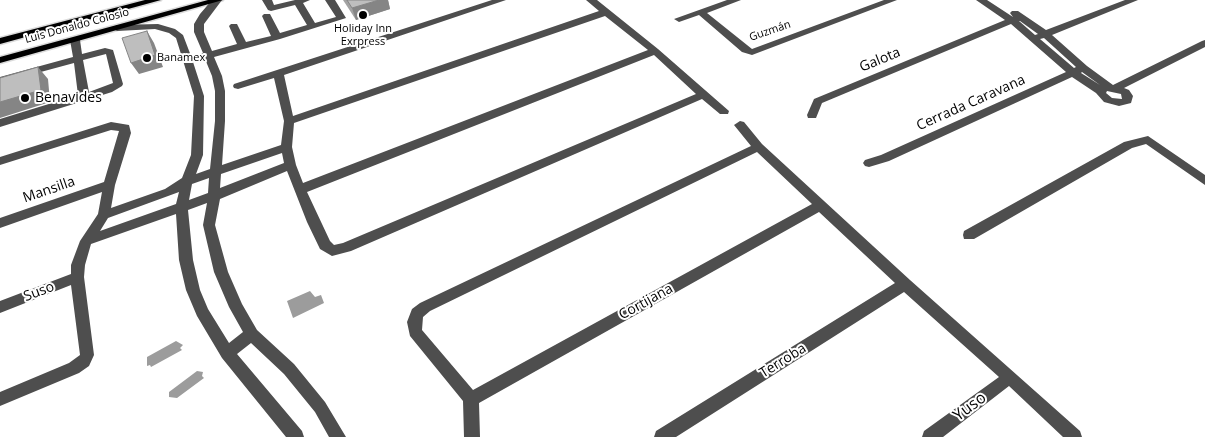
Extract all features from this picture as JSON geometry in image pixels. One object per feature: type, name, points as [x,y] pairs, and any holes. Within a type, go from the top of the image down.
[{"type":"main road","name":"Luis Donaldo Colosio","points":[[0,42],[156,0]]},
{"type":"main road","name":"Luis Donaldo Colosio","points":[[0,60],[218,0]]},
{"type":"street","points":[[218,0],[203,16],[199,24],[199,32],[220,91],[216,172],[209,226],[221,272],[236,307],[252,334],[289,369],[320,407],[338,437]]},
{"type":"street","points":[[267,0],[271,8],[301,1],[312,26]]},
{"type":"street","points":[[189,60],[341,18],[330,0]]},
{"type":"street","points":[[238,86],[501,0]]},
{"type":"street","points":[[591,0],[724,112]]},
{"type":"street","points":[[679,19],[736,0]]},
{"type":"street","name":"Guzmán","points":[[701,12],[745,50],[752,52],[892,0]]},
{"type":"street","points":[[981,0],[1045,34],[1078,70]]},
{"type":"street","points":[[996,0],[1017,19],[1033,38],[1078,70],[1108,88],[1205,43]]},
{"type":"street","points":[[1033,38],[1133,0]]},
{"type":"street","points":[[289,120],[606,12]]},
{"type":"street","points":[[268,16],[277,37]]},
{"type":"street","name":"Galota","points":[[812,115],[818,101],[1017,19]]},
{"type":"street","points":[[117,28],[155,26],[172,31],[180,37],[189,60],[199,96],[197,155],[187,181],[182,206],[186,260],[193,290],[202,312],[226,353],[296,437]]},
{"type":"street","points":[[234,26],[244,46]]},
{"type":"street","points":[[75,40],[84,97]]},
{"type":"street","points":[[0,80],[100,52],[110,52],[118,84],[113,88],[0,123]]},
{"type":"street","points":[[299,190],[655,52]]},
{"type":"street","name":"Cerrada Caravana","points":[[870,163],[885,158],[1078,70]]},
{"type":"street","points":[[278,72],[289,120],[286,148],[290,165],[299,190],[325,245],[332,251],[346,247],[702,95]]},
{"type":"street","points":[[199,96],[220,91]]},
{"type":"street","points":[[740,125],[758,147],[905,284],[1010,377],[1074,437]]},
{"type":"street","points":[[0,161],[111,126],[125,128],[108,185],[104,215],[86,241],[78,265],[77,277],[87,355],[74,368],[0,399]]},
{"type":"street","points":[[969,235],[1128,145],[1148,140],[1205,181]]},
{"type":"street","points":[[472,437],[471,399],[415,332],[414,322],[417,313],[434,302],[758,147]]},
{"type":"street","points":[[104,215],[169,192],[187,181],[286,148]]},
{"type":"street","points":[[86,241],[214,196],[290,165]]},
{"type":"street","name":"Mansilla","points":[[0,223],[108,185]]},
{"type":"street","name":"Cortijana","points":[[471,399],[821,205]]},
{"type":"street","name":"Suso","points":[[0,307],[77,277]]},
{"type":"street","name":"Terroba","points":[[662,437],[905,284]]},
{"type":"street","points":[[226,353],[252,334]]},
{"type":"street","name":"Yuso","points":[[930,437],[1010,377]]},
{"type":"shaded area","points":[[310,291],[315,297],[321,295],[324,303],[293,318],[287,301]]},
{"type":"shaded area","points":[[176,341],[183,345],[180,348],[182,350],[151,367],[150,365],[147,366],[147,357]]},
{"type":"shaded area","points":[[197,371],[203,372],[202,376],[204,378],[177,398],[169,397],[169,392]]},
{"type":"building","points":[[347,0],[379,0],[352,8]]},
{"type":"building","points":[[147,31],[155,55],[131,63],[122,38]]},
{"type":"building","points":[[38,67],[41,90],[0,102],[0,78]]},
{"type":"place","name":"Holiday Inn Exrpress","points":[[363,15]]},
{"type":"place","name":"Banamex","points":[[147,58]]},
{"type":"place","name":"Benavides","points":[[25,98]]}]
